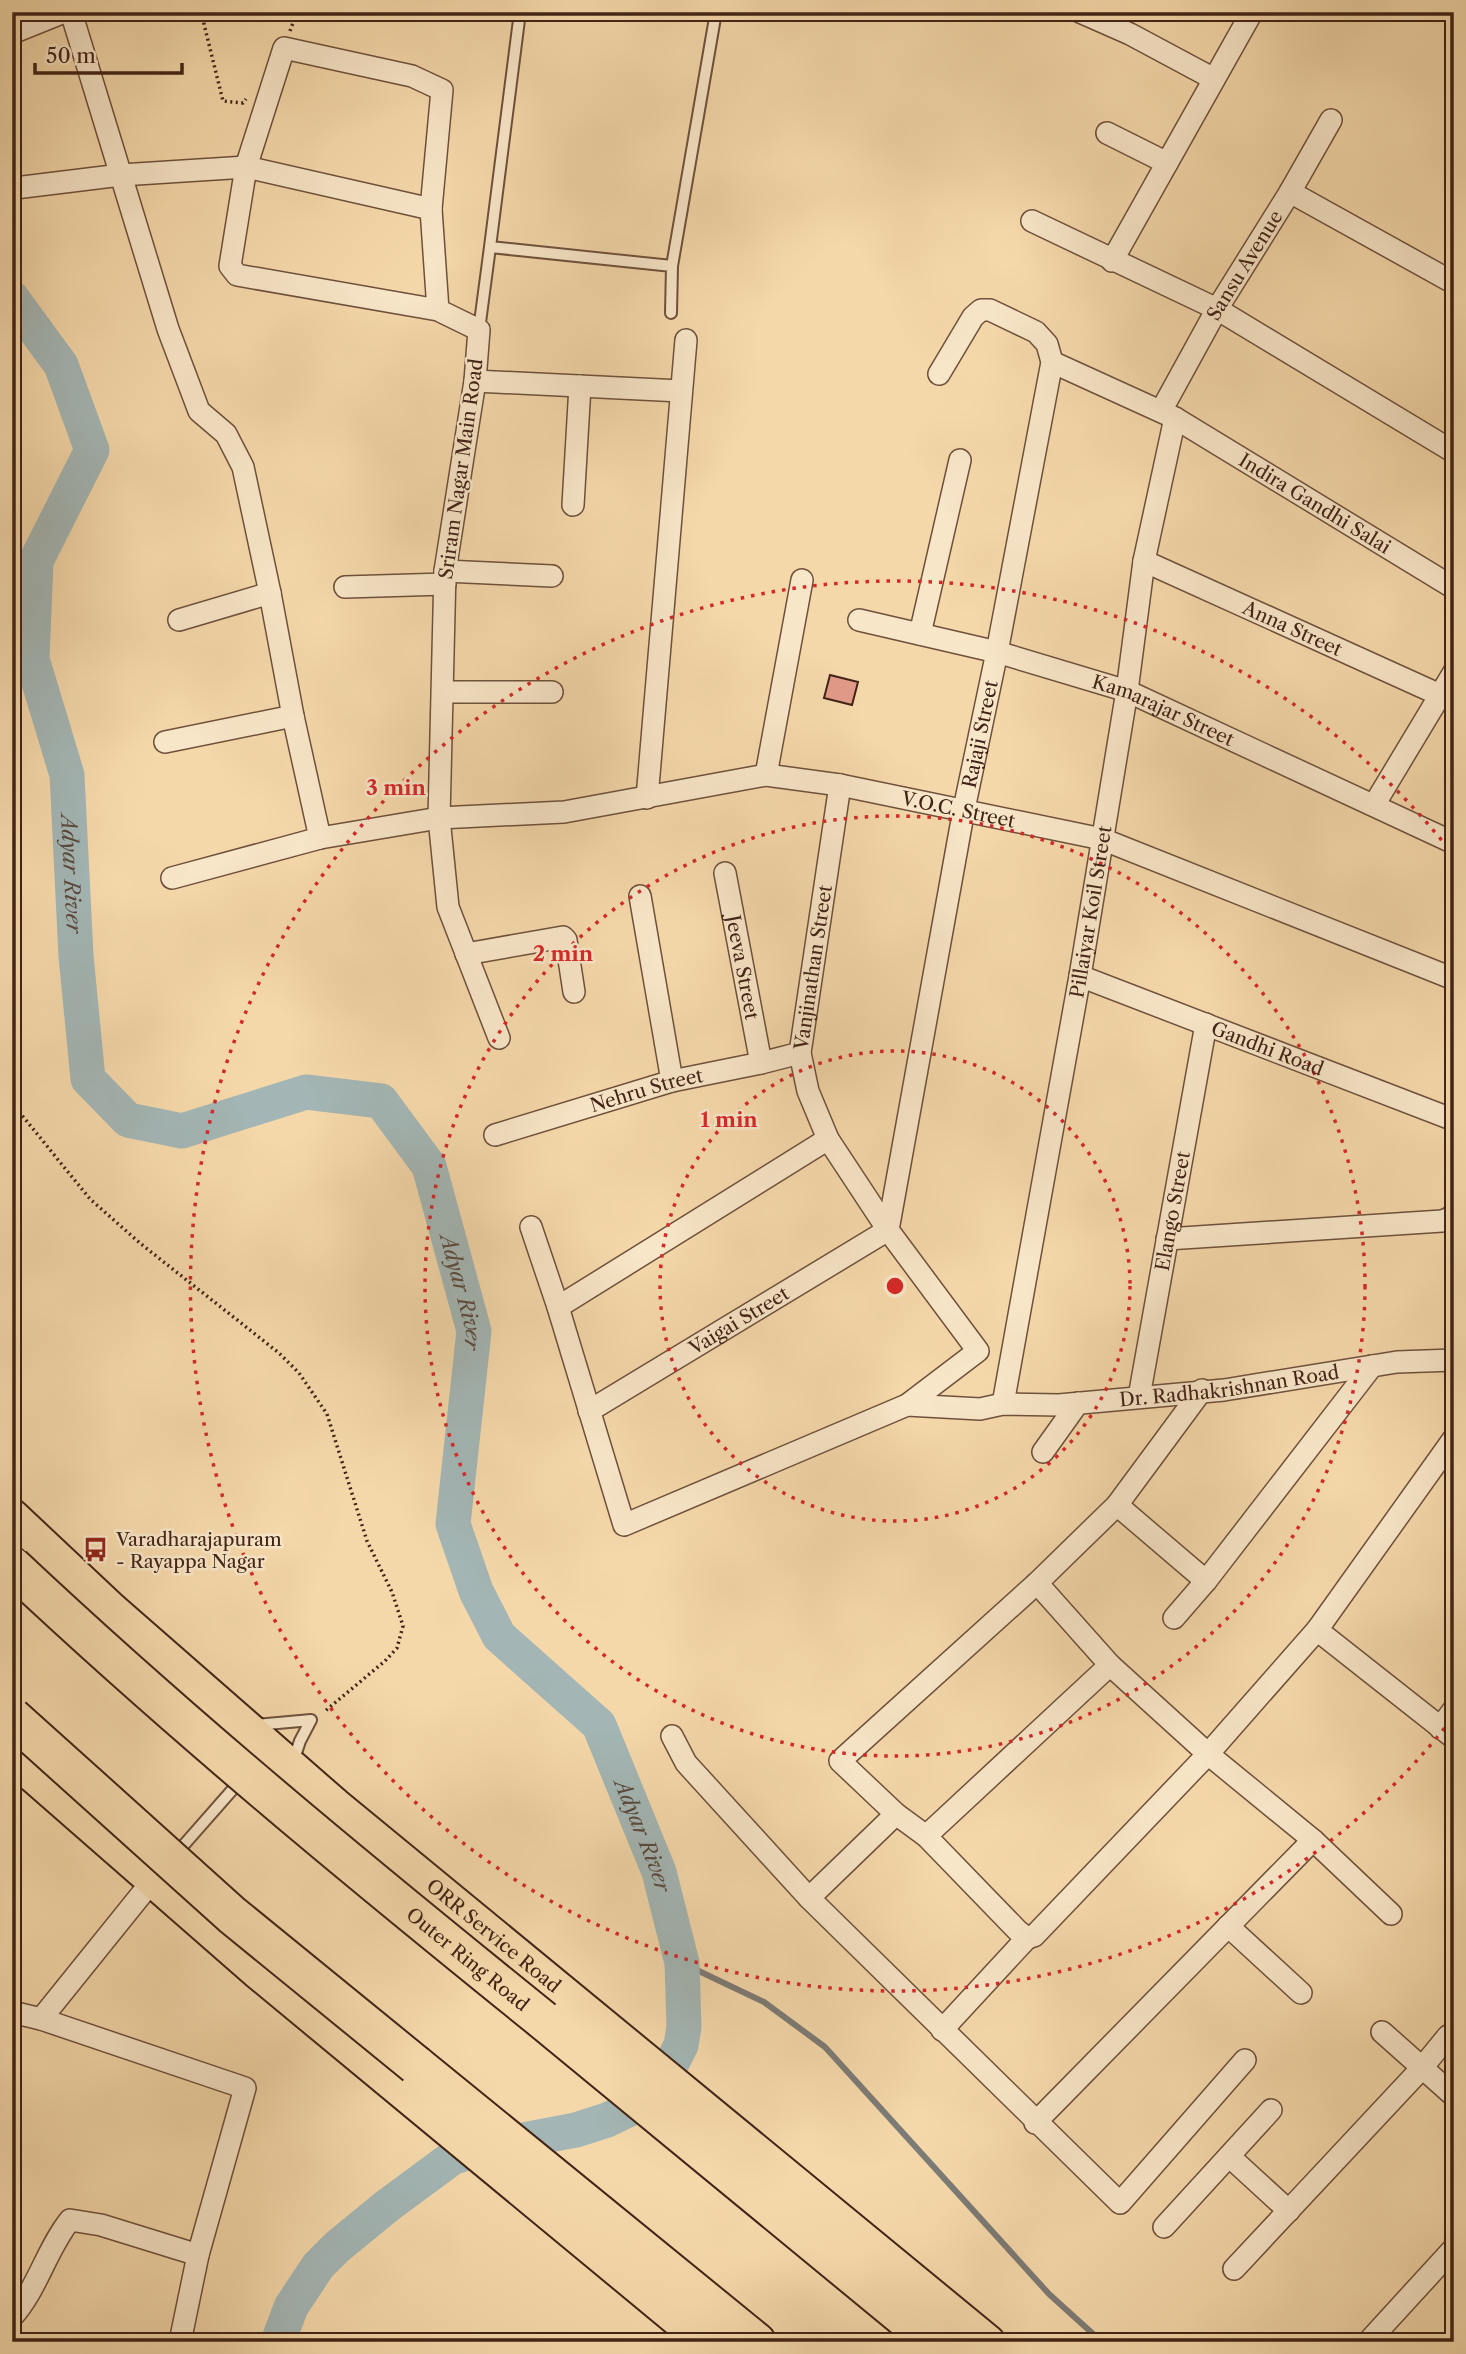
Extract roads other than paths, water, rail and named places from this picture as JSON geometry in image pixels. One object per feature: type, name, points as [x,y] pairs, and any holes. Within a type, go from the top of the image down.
[{"type":"highway","name":"Outer Ring Road","points":[[12,1566],[268,1795],[543,2020],[622,2063],[682,2112],[934,2342]]},
{"type":"highway","points":[[12,1717],[232,1915],[755,2342]]},
{"type":"main road","points":[[12,1493],[101,1570],[156,1648]]},
{"type":"main road","name":"ORR Service Road","points":[[12,1516],[111,1610],[156,1648],[264,1754],[622,2063]]},
{"type":"main road","points":[[20,1766],[249,1964],[705,2342]]},
{"type":"main road","points":[[682,2112],[988,2342]]},
{"type":"street","points":[[12,33],[64,12]]},
{"type":"street","points":[[71,12],[168,329],[199,411],[226,434],[243,467],[320,838]]},
{"type":"street","points":[[1080,12],[1130,34],[1214,79]]},
{"type":"street","points":[[1112,261],[1252,12]]},
{"type":"street","points":[[438,310],[431,209],[442,90],[412,76],[284,48],[246,167],[230,266],[233,272],[237,275],[438,310],[479,330]]},
{"type":"street","name":"Sansu Avenue","points":[[1168,414],[1217,309],[1331,120]]},
{"type":"street","points":[[1107,132],[1167,163]]},
{"type":"street","points":[[15,188],[121,175],[246,167],[431,209]]},
{"type":"street","points":[[1290,192],[1454,283]]},
{"type":"street","points":[[1032,221],[1217,309],[1454,452]]},
{"type":"street","points":[[939,374],[972,317],[981,310],[990,310],[1036,332],[1047,344],[1052,362]]},
{"type":"street","name":"Sriram Nagar Main Road","points":[[479,330],[475,381],[445,578],[439,818],[447,907],[499,1038]]},
{"type":"street","points":[[647,798],[686,340]]},
{"type":"street","name":"Indira Gandhi Salai","points":[[1052,362],[1168,414],[1454,588]]},
{"type":"street","name":"Rajaji Street","points":[[888,1230],[964,809],[1052,362]]},
{"type":"street","points":[[475,381],[681,391]]},
{"type":"street","points":[[573,505],[580,386]]},
{"type":"street","name":"Pillaiyar Koil Street","points":[[1003,1404],[1080,976],[1127,691],[1144,561],[1168,414]]},
{"type":"street","points":[[920,634],[960,460]]},
{"type":"street","name":"Anna Street","points":[[1144,561],[1440,695]]},
{"type":"street","points":[[345,587],[445,578],[552,576]]},
{"type":"street","points":[[766,775],[803,580]]},
{"type":"street","points":[[179,621],[270,593]]},
{"type":"street","name":"Kamarajar Street","points":[[859,620],[997,652],[1127,691],[1454,843]]},
{"type":"street","points":[[1374,805],[1454,672]]},
{"type":"street","points":[[444,692],[552,692]]},
{"type":"street","points":[[165,742],[293,716]]},
{"type":"street","name":"V.O.C. Street","points":[[172,878],[320,838],[439,818],[564,812],[766,775],[840,785],[1102,839],[1454,979]]},
{"type":"street","name":"Vanjinathan Street","points":[[840,785],[800,1053],[808,1091],[828,1139],[888,1230],[978,1351],[907,1405]]},
{"type":"street","name":"Jeeva Street","points":[[725,873],[761,1063]]},
{"type":"street","points":[[640,896],[673,1081]]},
{"type":"street","points":[[466,954],[562,937],[566,940],[574,992]]},
{"type":"street","name":"Gandhi Road","points":[[1080,976],[1454,1120]]},
{"type":"street","name":"Elango Street","points":[[1139,1396],[1206,1024]]},
{"type":"street","name":"Nehru Street","points":[[495,1135],[673,1081],[800,1053]]},
{"type":"street","points":[[558,1307],[828,1139]]},
{"type":"street","points":[[1167,1239],[1442,1222],[1454,1213]]},
{"type":"street","points":[[531,1227],[624,1525],[907,1405]]},
{"type":"street","name":"Vaigai Street","points":[[589,1411],[888,1230]]},
{"type":"street","name":"Dr. Radhakrishnan Road","points":[[907,1405],[980,1409],[1003,1404],[1078,1403],[1224,1390],[1397,1362],[1454,1360]]},
{"type":"street","points":[[1174,1618],[1206,1581],[1373,1366]]},
{"type":"street","points":[[1027,1938],[926,1836],[896,1814],[840,1761],[1037,1583],[1117,1505],[1202,1391]]},
{"type":"street","points":[[1043,1452],[1078,1403]]},
{"type":"street","points":[[942,2030],[1027,1938],[1034,1936],[1208,1754],[1317,1630],[1454,1437]]},
{"type":"street","points":[[1117,1505],[1206,1581]]},
{"type":"street","points":[[1037,1583],[1110,1665],[1208,1754],[1313,1840],[1391,1914]]},
{"type":"street","points":[[1317,1630],[1447,1733],[1454,1709]]},
{"type":"street","points":[[926,1836],[1110,1665]]},
{"type":"street","points":[[672,1737],[686,1763],[810,1898],[1035,2123],[1120,2203],[1245,2060]]},
{"type":"street","points":[[810,1898],[896,1814]]},
{"type":"street","points":[[1035,2123],[1313,1840]]},
{"type":"street","points":[[41,2020],[153,1880]]},
{"type":"street","points":[[1228,1926],[1301,1993]]},
{"type":"street","points":[[12,2012],[245,2088],[198,2255],[180,2342]]},
{"type":"street","points":[[1382,2032],[1454,2096]]},
{"type":"street","points":[[1234,2269],[1421,2069],[1448,2036]]},
{"type":"street","points":[[1164,2227],[1271,2110]]},
{"type":"street","points":[[1230,2157],[1289,2211]]},
{"type":"street","points":[[12,2318],[34,2287],[59,2233],[70,2220],[101,2225],[198,2255]]},
{"type":"street","points":[[1367,2342],[1454,2248]]},
{"type":"lane","points":[[479,330],[520,12]]},
{"type":"lane","points":[[671,313],[672,266],[716,12]]},
{"type":"lane","points":[[490,247],[672,266]]},
{"type":"lane","points":[[153,1880],[264,1754],[297,1748],[311,1720],[258,1725],[264,1754]]},
{"type":"waterway","name":"Adyar River","points":[[12,298],[61,365],[92,450],[36,561],[32,659],[67,775],[76,956],[88,1079],[128,1120],[182,1131],[306,1092],[381,1101],[429,1166],[474,1331],[453,1524],[476,1591],[499,1636],[599,1725],[659,1872],[682,1963],[684,2027],[681,2045],[670,2067],[652,2092],[632,2108],[607,2120],[576,2130],[485,2147],[452,2158],[387,2206],[318,2266],[291,2307],[278,2342]]},
{"type":"waterway","points":[[682,1963],[764,2002],[825,2047],[1049,2294],[1102,2342]]},
{"type":"place","name":"Varadharajapuram - Rayappa Nagar","points":[[96,1550]]}]
